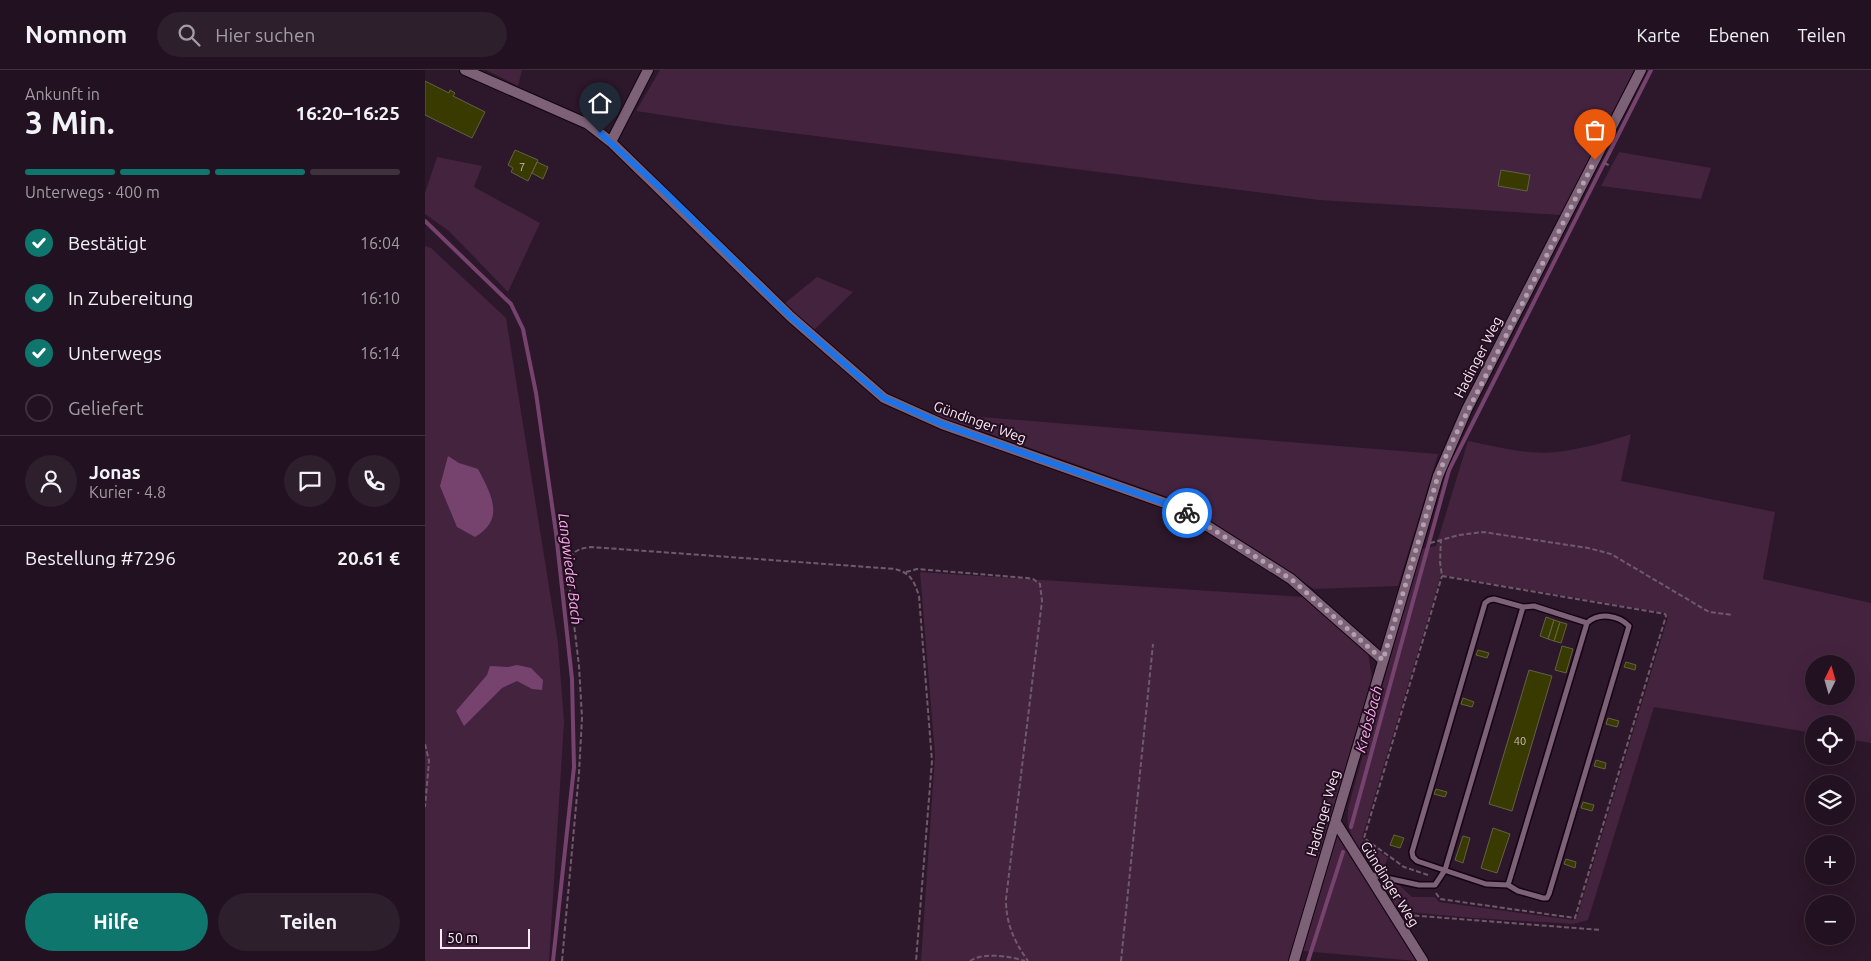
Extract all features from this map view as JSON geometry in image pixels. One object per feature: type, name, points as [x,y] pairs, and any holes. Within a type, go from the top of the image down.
[{"type":"street","name":"Gündinger Weg","points":[[465,70],[589,124],[611,142],[791,317],[884,398],[942,424],[1179,508],[1291,579],[1383,660]]},
{"type":"street","points":[[611,142],[648,70]]},
{"type":"street","name":"Hadinger Weg","points":[[1294,961],[1438,476],[1450,446],[1641,70]]},
{"type":"street","name":"Gündinger Weg","points":[[1335,821],[1423,961]]},
{"type":"lane","points":[[1508,885],[1587,623],[1594,616],[1602,615],[1625,622],[1629,626],[1629,632],[1549,894],[1547,898],[1543,898],[1508,885],[1486,884],[1461,877],[1417,861],[1413,857],[1485,603],[1495,599],[1523,607],[1534,606],[1587,623]]},
{"type":"lane","points":[[1368,874],[1419,885],[1435,885],[1445,870],[1523,607]]},
{"type":"path","points":[[1438,540],[1459,534],[1483,532],[1588,548],[1611,554],[1709,612],[1733,615]]},
{"type":"path","points":[[1441,539],[1439,562],[1442,576],[1364,838],[1404,867],[1428,876],[1440,899],[1575,918],[1666,616],[1665,614],[1442,576]]},
{"type":"path","points":[[562,961],[579,773],[581,718],[579,666],[568,560],[572,553],[580,548],[885,568],[906,572],[917,570],[1027,578],[1033,579],[1040,584],[1042,600],[1006,916],[1009,929],[1026,961]]},
{"type":"path","points":[[906,572],[912,577],[919,596],[932,744],[916,961]]},
{"type":"path","points":[[1121,961],[1153,644]]},
{"type":"path","points":[[425,744],[429,760],[425,807]]},
{"type":"path","points":[[1392,914],[1601,930]]},
{"type":"path","points":[[969,961],[983,957],[1003,956],[1026,961]]},
{"type":"shaded area","points":[[486,70],[522,70],[518,86]]},
{"type":"shaded area","points":[[660,70],[1634,70],[1561,215],[1319,200],[728,125],[636,111]]},
{"type":"shaded area","points":[[1619,152],[1711,168],[1701,199],[1601,186]]},
{"type":"shaded area","points":[[437,157],[482,166],[474,187],[540,223],[508,292],[449,231],[425,214],[425,193]]},
{"type":"shaded area","points":[[425,246],[431,248],[506,318],[558,643],[564,722],[549,961],[425,961]]},
{"type":"shaded area","points":[[817,277],[853,292],[813,331],[785,303]]},
{"type":"shaded area","points":[[919,412],[1438,454],[1398,586],[1314,589],[1182,502],[971,427]]},
{"type":"shaded area","points":[[1631,434],[1621,481],[1775,512],[1763,579],[1871,603],[1871,743],[1855,740],[1855,715],[1805,715],[1805,732],[1654,707],[1588,920],[1573,924],[1425,914],[1397,908],[1385,888],[1389,882],[1395,881],[1412,897],[1435,897],[1439,902],[1573,920],[1577,917],[1668,617],[1665,613],[1441,575],[1362,838],[1388,858],[1384,867],[1372,863],[1356,844],[1348,824],[1348,808],[1421,549],[1436,546],[1468,441],[1512,450],[1545,453],[1594,445]]},
{"type":"shaded area","points":[[448,456],[459,463],[478,469],[491,497],[493,514],[490,522],[485,530],[475,537],[457,527],[440,486]]},
{"type":"shaded area","points":[[920,572],[1304,597],[1368,653],[1372,678],[1289,961],[921,961],[935,755]]},
{"type":"shaded area","points":[[517,665],[531,668],[543,680],[542,690],[532,689],[517,681],[502,688],[464,726],[456,711],[487,675],[490,666],[508,667]]},
{"type":"shaded area","points":[[1336,834],[1416,961],[1302,951]]},
{"type":"building","points":[[425,81],[449,93],[450,90],[455,93],[453,96],[485,112],[472,138],[425,115]]},
{"type":"building","points":[[515,150],[538,160],[528,181],[511,172],[513,168],[508,165]]},
{"type":"building","points":[[537,162],[548,167],[543,179],[532,173]]},
{"type":"building","points":[[1501,170],[1530,175],[1527,191],[1498,186]]},
{"type":"building","points":[[1546,617],[1554,620],[1548,639],[1540,636]]},
{"type":"building","points":[[1554,620],[1560,622],[1554,641],[1548,639]]},
{"type":"building","points":[[1560,622],[1567,624],[1561,643],[1554,641]]},
{"type":"building","points":[[1562,646],[1573,649],[1566,673],[1555,670]]},
{"type":"building","points":[[1478,650],[1489,653],[1487,658],[1476,655]]},
{"type":"building","points":[[1626,662],[1636,665],[1635,670],[1624,667]]},
{"type":"building","points":[[1529,670],[1552,676],[1512,811],[1489,804]]},
{"type":"building","points":[[1463,698],[1474,702],[1472,707],[1461,704]]},
{"type":"building","points":[[1608,718],[1619,721],[1617,727],[1606,724]]},
{"type":"building","points":[[1596,760],[1606,763],[1605,769],[1594,766]]},
{"type":"building","points":[[1436,789],[1447,792],[1445,797],[1434,794]]},
{"type":"building","points":[[1583,802],[1594,805],[1592,811],[1581,808]]},
{"type":"building","points":[[1493,828],[1510,834],[1497,873],[1481,868]]},
{"type":"building","points":[[1394,835],[1404,838],[1400,848],[1390,845]]},
{"type":"building","points":[[1463,836],[1470,838],[1463,863],[1455,860]]},
{"type":"building","points":[[1566,859],[1576,862],[1575,868],[1564,864]]},
{"type":"waterway","name":"Krebsbach","points":[[1351,827],[1449,470],[1651,70]]},
{"type":"waterway","name":"Langwieder Bach","points":[[425,221],[511,304],[523,329],[536,393],[556,533],[572,679],[574,767],[553,961]]},
{"type":"waterway","points":[[1308,961],[1343,852]]},
{"type":"way so far","points":[[1187,513],[1291,579],[1383,660],[1438,476],[1450,446],[1467,409],[1595,160]]},
{"type":"route","points":[[600,133],[667,194],[791,317],[884,398],[942,424],[1179,508],[1187,513]]}]
